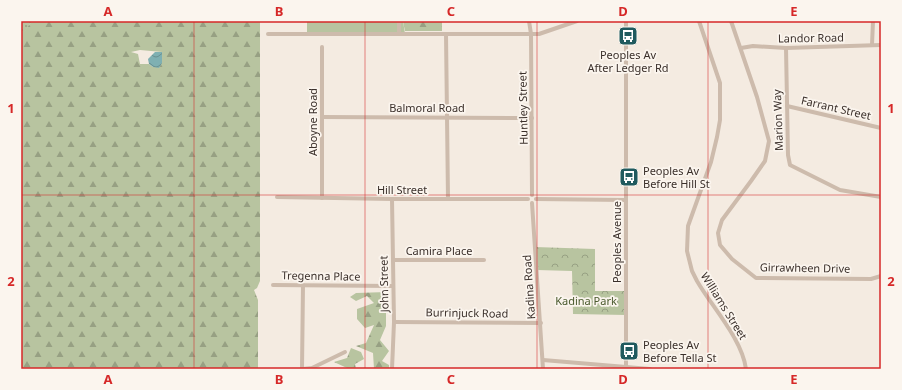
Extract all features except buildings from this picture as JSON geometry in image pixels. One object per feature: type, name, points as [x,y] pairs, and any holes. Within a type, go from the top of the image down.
[{"type":"street","points":[[399,21],[399,34]]},
{"type":"street","name":"Huntley Street","points":[[529,21],[531,34],[532,195]]},
{"type":"street","points":[[268,34],[539,34],[577,21]]},
{"type":"street","name":"Peoples Avenue","points":[[626,21],[626,367]]},
{"type":"street","name":"Williams Street","points":[[699,21],[720,83],[720,120],[710,166],[690,219],[687,251],[692,271],[736,341],[744,358],[746,369]]},
{"type":"street","points":[[872,45],[873,21]]},
{"type":"street","name":"Girrawheen Drive","points":[[730,22],[741,48],[769,141],[765,161],[722,220],[718,233],[720,245],[732,260],[756,278],[871,279],[881,276]]},
{"type":"street","points":[[446,34],[448,199]]},
{"type":"street","name":"Landor Road","points":[[741,48],[753,46],[786,48],[881,45]]},
{"type":"street","name":"Aboyne Road","points":[[322,47],[322,198]]},
{"type":"street","name":"Marion Way","points":[[786,48],[786,106],[788,155],[790,165],[840,190],[881,197]]},
{"type":"street","name":"Farrant Street","points":[[786,106],[881,128]]},
{"type":"street","name":"Balmoral Road","points":[[322,117],[532,118]]},
{"type":"street","points":[[536,199],[535,202],[532,203],[529,202],[528,199],[532,195],[535,196],[536,199],[626,200]]},
{"type":"street","name":"Hill Street","points":[[277,197],[528,199]]},
{"type":"street","name":"John Street","points":[[392,199],[394,322],[392,369]]},
{"type":"street","name":"Kadina Road","points":[[532,203],[543,369]]},
{"type":"street","name":"Camira Place","points":[[393,260],[484,260]]},
{"type":"street","name":"Tregenna Place","points":[[273,285],[393,286]]},
{"type":"street","points":[[303,285],[303,369],[312,368],[345,352]]},
{"type":"street","name":"Burrinjuck Road","points":[[394,322],[541,323]]},
{"type":"street","points":[[543,360],[650,369]]},
{"type":"green space","points":[[21,21],[32,21],[24,33],[21,30]]},
{"type":"green space","points":[[32,21],[260,21],[260,281],[257,288],[254,290],[258,300],[258,369],[21,369],[21,30],[24,32]],"holes":[[[140,50],[162,52],[153,67],[149,64],[140,64],[138,54],[131,52]]]},
{"type":"green space","points":[[307,21],[403,21],[405,34],[307,34]]},
{"type":"green space","points":[[403,21],[442,21],[442,31],[405,31]]},
{"type":"green space","name":"Kadina Park","points":[[535,247],[595,249],[595,291],[626,291],[626,315],[573,314],[572,271],[537,270]]},
{"type":"green space","points":[[387,292],[389,299],[386,312],[386,326],[380,340],[389,351],[382,361],[389,365],[389,369],[374,369],[373,353],[356,346],[366,343],[374,325],[365,328],[357,319],[357,309],[374,303],[367,296],[356,301],[350,297],[356,293]]},
{"type":"green space","points":[[351,348],[361,352],[364,359],[355,364],[356,369],[347,369],[334,362],[347,358]]},
{"type":"water","points":[[155,52],[162,52],[162,63],[159,68],[153,67],[149,64],[148,59]]},
{"type":"place","name":"Peoples Av After Ledger Rd","points":[[628,36]]},
{"type":"place","name":"Peoples Av Before Hill St","points":[[629,177]]},
{"type":"place","name":"Peoples Av Before Tella St","points":[[629,351]]}]
